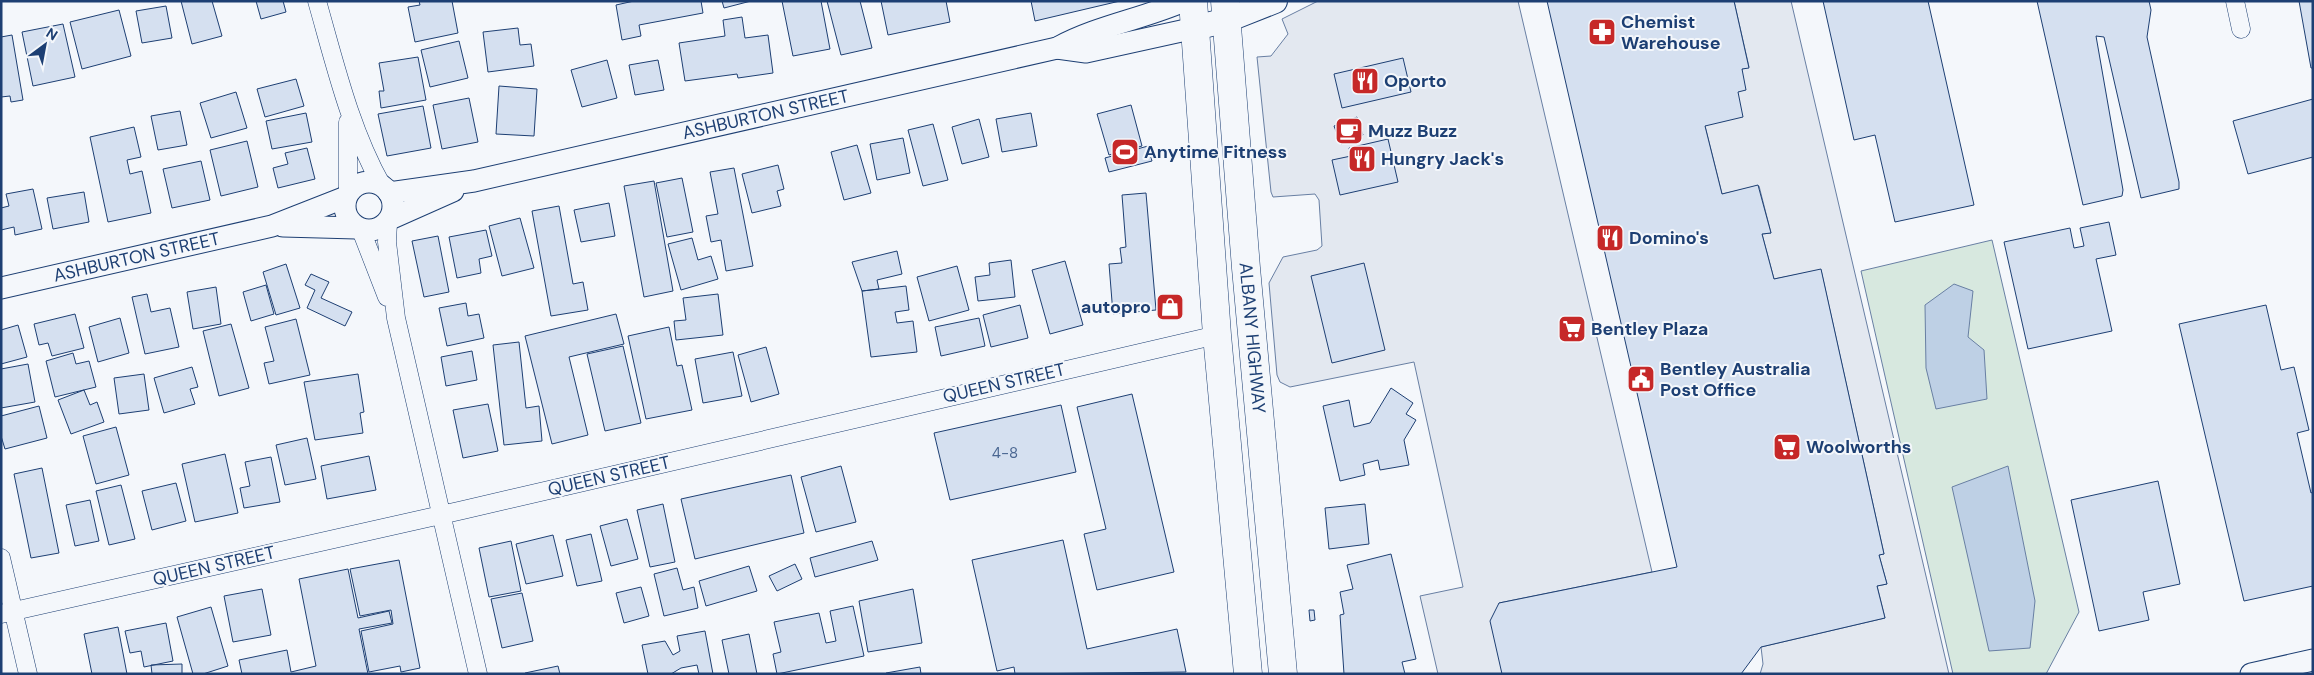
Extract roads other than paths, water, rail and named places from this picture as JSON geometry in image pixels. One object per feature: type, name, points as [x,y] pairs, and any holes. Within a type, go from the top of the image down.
[{"type":"highway","name":"ALBANY HIGHWAY","points":[[1193,1],[1200,70],[1217,335],[1248,674]]},
{"type":"highway","name":"ALBANY HIGHWAY","points":[[1226,10],[1247,277],[1283,674]]},
{"type":"main road","points":[[1195,28],[1226,10],[1275,1]]},
{"type":"street","points":[[317,1],[347,106],[368,160],[386,189],[393,206],[389,220],[387,242],[396,318],[478,674]]},
{"type":"street","name":"ASHBURTON STREET","points":[[386,189],[474,181],[1057,48],[1079,36],[1159,12],[1184,1]]},
{"type":"street","points":[[2235,1],[2241,29]]},
{"type":"street","name":"ASHBURTON STREET","points":[[1057,48],[1086,52],[1195,28]]},
{"type":"street","points":[[347,106],[347,195],[344,204],[347,217],[358,229],[396,318]]},
{"type":"street","name":"ASHBURTON STREET","points":[[389,220],[474,181]]},
{"type":"street","points":[[347,195],[358,184],[364,182],[371,182],[386,189]]},
{"type":"street","name":"ASHBURTON STREET","points":[[1,288],[272,226],[347,195]]},
{"type":"street","points":[[358,229],[372,231],[389,220]]},
{"type":"street","name":"ASHBURTON STREET","points":[[272,226],[358,229]]},
{"type":"street","name":"QUEEN STREET","points":[[7,613],[442,515],[1217,335]]},
{"type":"street","points":[[1,558],[7,613],[28,674]]},
{"type":"street","points":[[2251,674],[2313,660]]},
{"type":"water","points":[[1954,284],[1973,291],[1968,337],[1984,350],[1987,399],[1936,409],[1926,368],[1925,305]]},
{"type":"water","points":[[2008,466],[2035,601],[2030,648],[1989,651],[1952,487]]},
{"type":"place","name":"Chemist Warehouse","points":[[1602,32]]},
{"type":"place","name":"Oporto","points":[[1365,81]]},
{"type":"place","name":"Muzz Buzz","points":[[1349,131]]},
{"type":"place","name":"Anytime Fitness","points":[[1125,152]]},
{"type":"place","name":"Hungry Jack's","points":[[1362,159]]},
{"type":"place","name":"Domino's","points":[[1610,238]]},
{"type":"place","name":"autopro","points":[[1170,307]]},
{"type":"place","name":"Bentley Plaza","points":[[1572,329]]},
{"type":"place","name":"Bentley Australia Post Office","points":[[1641,379]]},
{"type":"place","name":"Woolworths","points":[[1787,447]]}]
